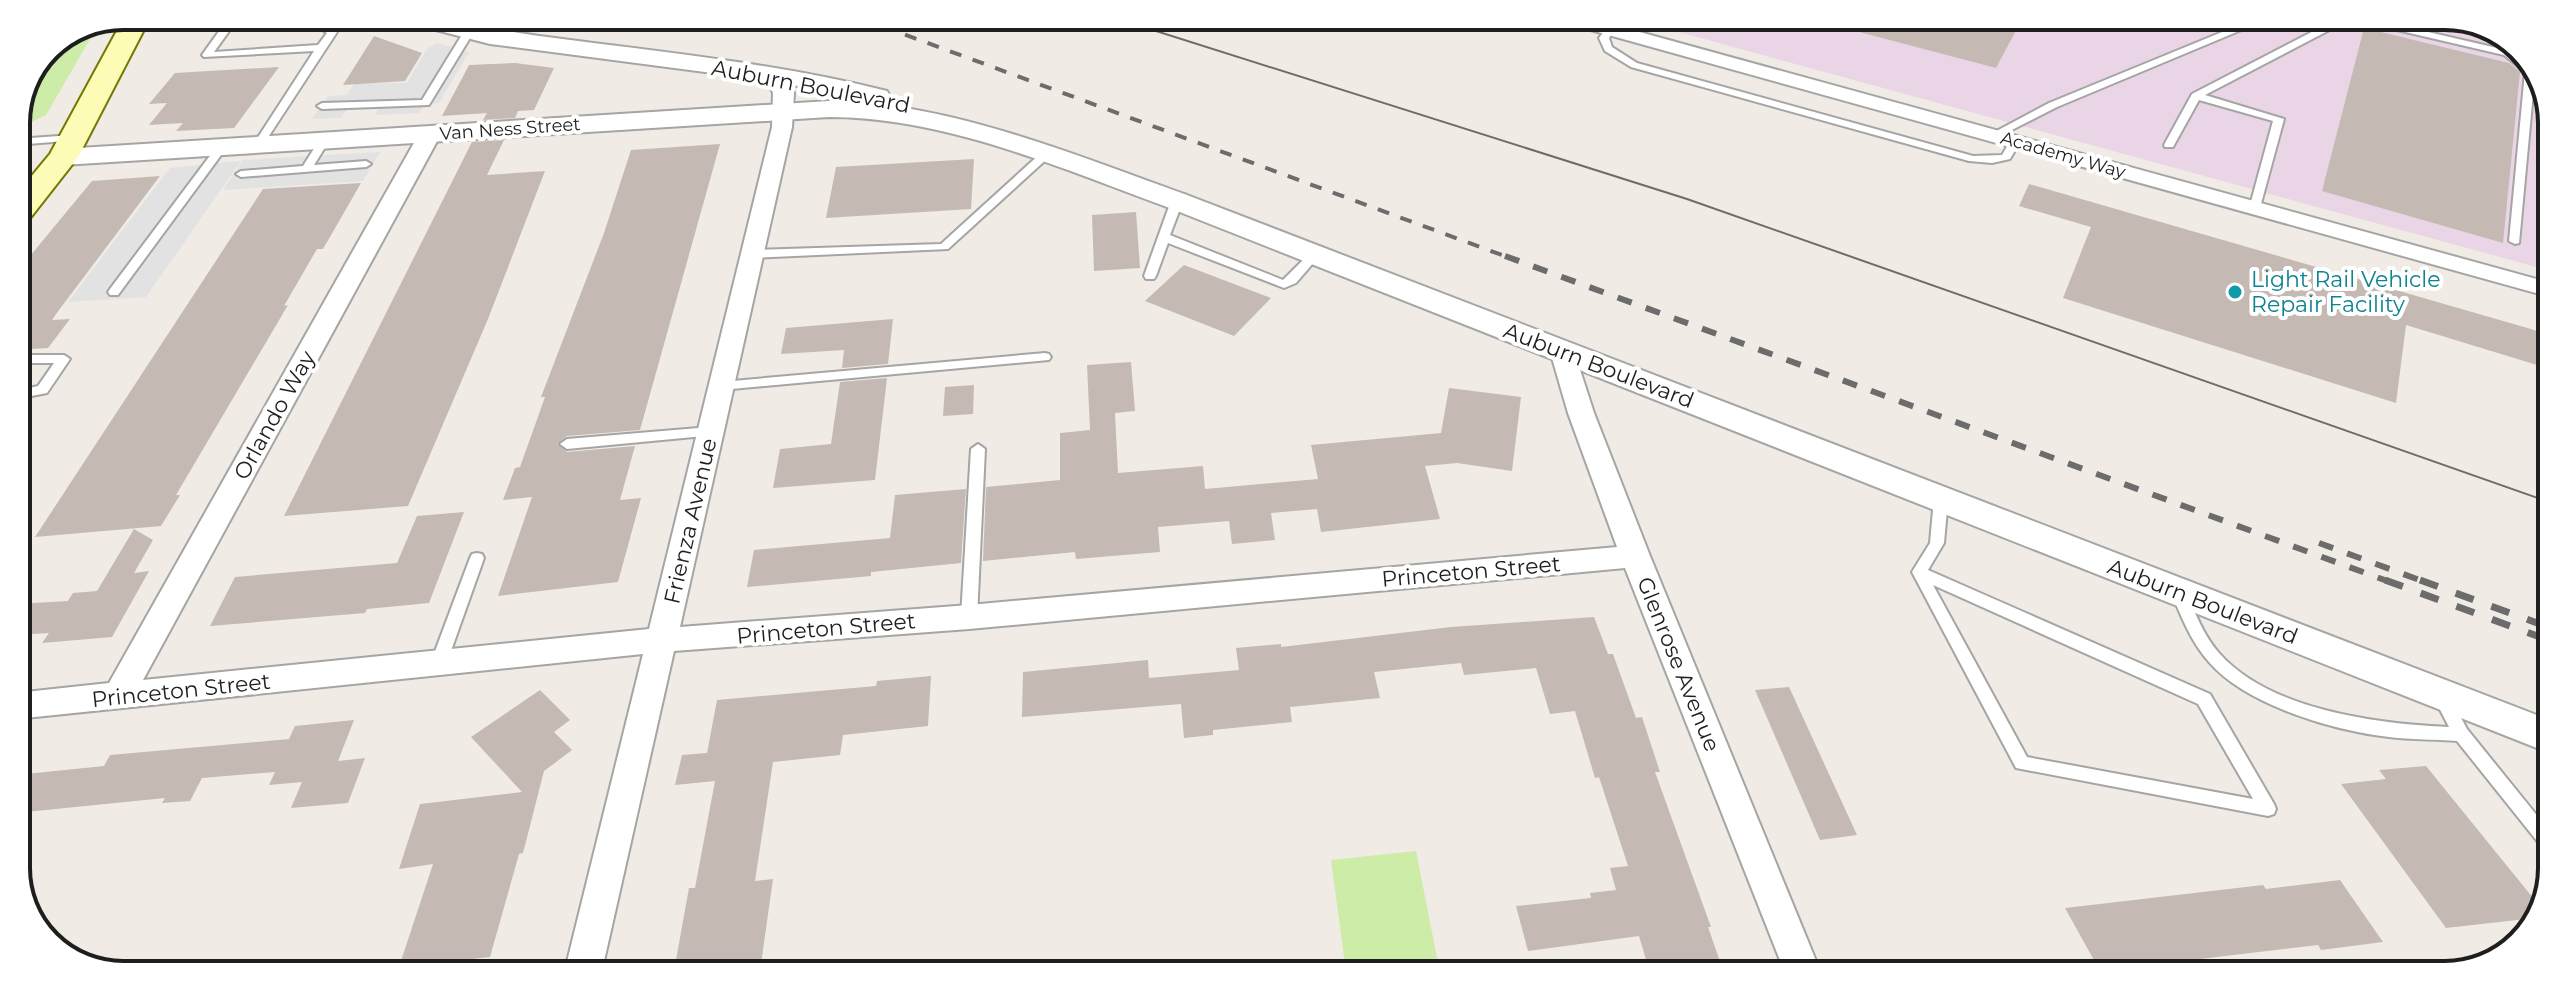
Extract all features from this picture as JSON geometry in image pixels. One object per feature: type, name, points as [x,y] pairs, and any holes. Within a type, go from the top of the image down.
[{"type":"main road","points":[[30,197],[68,147],[131,30]]},
{"type":"street","name":"Auburn Boulevard","points":[[458,30],[636,58],[774,74],[938,111],[954,128],[1045,155],[1177,201],[2538,733]]},
{"type":"street","name":"Academy Way","points":[[1614,30],[2538,287]]},
{"type":"street","name":"Auburn Boulevard","points":[[636,58],[680,69],[694,76],[696,99]]},
{"type":"street","name":"Frienza Avenue","points":[[586,961],[784,112],[784,90],[774,74]]},
{"type":"street","name":"Van Ness Street","points":[[68,147],[222,147],[430,134],[696,99],[784,112],[866,109],[954,128]]},
{"type":"street","name":"Orlando Way","points":[[118,696],[430,134]]},
{"type":"street","name":"Glenrose Avenue","points":[[1563,351],[1581,413],[1635,556],[1798,961]]},
{"type":"street","name":"Princeton Street","points":[[30,705],[662,641],[969,617],[1635,556]]},
{"type":"lane","points":[[225,30],[207,55],[321,48]]},
{"type":"lane","points":[[258,145],[332,32],[329,30]]},
{"type":"lane","points":[[1609,30],[1604,38],[1608,49],[1634,65],[1943,151],[1973,159],[1992,160],[2006,157],[2015,142]]},
{"type":"lane","points":[[1994,135],[2053,105],[2236,30]]},
{"type":"lane","points":[[2169,145],[2196,96],[2324,30]]},
{"type":"lane","points":[[2408,30],[2506,53]]},
{"type":"lane","points":[[322,106],[425,103],[468,33]]},
{"type":"lane","points":[[2515,241],[2529,83]]},
{"type":"lane","points":[[2196,96],[2279,119],[2255,209]]},
{"type":"lane","points":[[306,169],[324,141]]},
{"type":"lane","points":[[30,143],[68,147]]},
{"type":"lane","points":[[114,292],[222,147]]},
{"type":"lane","points":[[752,254],[944,247],[1045,155]]},
{"type":"lane","points":[[241,174],[366,164]]},
{"type":"lane","points":[[1150,276],[1177,201]]},
{"type":"lane","points":[[1164,237],[1284,284],[1292,280],[1315,254]]},
{"type":"lane","points":[[721,386],[1045,357]]},
{"type":"lane","points":[[30,359],[64,359],[42,390],[30,392]]},
{"type":"lane","points":[[567,444],[710,432]]},
{"type":"lane","points":[[969,617],[978,449]]},
{"type":"lane","points":[[1919,572],[1937,543],[1941,499]]},
{"type":"lane","points":[[439,662],[477,558]]},
{"type":"lane","points":[[1919,572],[2204,699],[2268,809],[2022,763],[1919,572]]},
{"type":"lane","points":[[2178,592],[2195,631],[2209,653],[2223,668],[2257,692],[2370,728],[2461,734]]},
{"type":"lane","points":[[2440,695],[2461,734],[2538,830]]},
{"type":"shaded area","points":[[1671,30],[2445,30],[2475,35],[2502,49],[2519,66],[2531,87],[2536,105],[2538,267]]},
{"type":"shaded area","points":[[437,43],[469,52],[439,103],[424,104],[419,113],[375,115],[379,107],[347,109],[341,118],[312,119],[328,96],[347,95],[355,83],[407,83],[427,49]]},
{"type":"shaded area","points":[[380,152],[363,181],[223,190],[243,160]]},
{"type":"shaded area","points":[[241,161],[146,297],[68,302],[170,168]]},
{"type":"green space","points":[[92,36],[46,115],[30,122],[37,87],[46,71],[71,46]]},
{"type":"green space","points":[[1416,851],[1438,961],[1345,961],[1331,860]]},
{"type":"building","points":[[1852,30],[2016,30],[1996,68]]},
{"type":"building","points":[[2363,30],[2509,63],[2520,72],[2503,243],[2322,191]]},
{"type":"building","points":[[374,36],[422,53],[405,81],[343,85]]},
{"type":"building","points":[[515,63],[554,68],[534,110],[518,111],[515,118],[483,120],[487,113],[442,116],[469,65]]},
{"type":"building","points":[[279,67],[234,128],[176,131],[183,123],[149,125],[167,103],[149,104],[175,73]]},
{"type":"building","points":[[504,140],[487,175],[545,171],[488,319],[408,506],[284,516],[472,142]]},
{"type":"building","points":[[720,144],[640,430],[567,436],[557,444],[567,452],[635,446],[620,500],[641,498],[618,582],[498,596],[532,497],[503,500],[515,468],[520,467],[545,397],[541,397],[604,233],[631,150]]},
{"type":"building","points":[[974,159],[971,209],[826,218],[836,167]]},
{"type":"building","points":[[160,176],[52,320],[70,319],[48,348],[30,349],[30,256],[92,181]]},
{"type":"building","points":[[361,183],[323,249],[317,249],[161,526],[35,537],[263,189]]},
{"type":"building","name":"Light Rail Vehicle Repair Facility","points":[[2029,184],[2538,331],[2538,365],[2406,325],[2396,403],[2063,298],[2091,227],[2019,206]]},
{"type":"building","points":[[1136,212],[1140,268],[1094,271],[1092,215]]},
{"type":"building","points":[[1184,265],[1271,298],[1234,336],[1145,301]]},
{"type":"building","points":[[893,319],[888,364],[842,368],[844,350],[781,354],[786,328]]},
{"type":"building","points":[[1131,362],[1135,411],[1115,413],[1118,473],[1203,466],[1205,489],[1318,479],[1311,445],[1441,433],[1449,388],[1521,397],[1512,471],[1457,463],[1425,466],[1440,519],[1321,532],[1317,509],[1271,513],[1275,540],[1232,544],[1229,521],[1158,527],[1160,552],[1076,559],[1075,552],[983,561],[986,487],[1060,480],[1060,433],[1090,430],[1087,365]]},
{"type":"building","points":[[887,378],[875,480],[773,488],[780,449],[831,444],[840,382]]},
{"type":"building","points":[[974,385],[973,414],[943,416],[945,387]]},
{"type":"building","points":[[966,489],[961,563],[871,572],[871,576],[747,587],[754,550],[890,538],[895,495]]},
{"type":"building","points":[[464,512],[429,603],[367,609],[365,613],[210,626],[235,577],[397,563],[417,516]]},
{"type":"building","points":[[134,529],[153,540],[134,573],[149,571],[112,637],[42,643],[49,633],[30,634],[30,603],[68,601],[73,593],[97,591]]},
{"type":"building","points":[[1594,617],[1608,654],[1613,654],[1636,718],[1642,717],[1660,772],[1655,772],[1711,927],[1708,927],[1720,961],[1646,961],[1639,936],[1528,951],[1516,906],[1591,898],[1590,893],[1616,890],[1610,868],[1628,866],[1599,777],[1595,778],[1575,711],[1550,714],[1536,668],[1464,675],[1461,663],[1374,672],[1380,698],[1290,707],[1292,722],[1213,730],[1213,735],[1184,738],[1181,704],[1022,717],[1023,672],[1148,660],[1149,678],[1239,670],[1236,648],[1281,644],[1281,647],[1451,627]]},
{"type":"building","points":[[931,676],[928,726],[843,735],[840,755],[773,762],[755,881],[773,879],[761,961],[676,961],[689,888],[695,888],[715,781],[675,785],[682,755],[707,753],[717,700],[876,686],[877,681]]},
{"type":"building","points":[[1789,687],[1857,835],[1820,840],[1755,690]]},
{"type":"building","points":[[540,690],[570,720],[554,732],[572,750],[544,771],[523,853],[519,854],[490,957],[401,961],[433,864],[399,869],[420,804],[522,792],[471,737]]},
{"type":"building","points":[[354,720],[338,761],[365,758],[348,803],[291,808],[302,782],[269,785],[275,772],[202,778],[190,801],[162,803],[165,798],[30,812],[30,774],[104,766],[110,755],[289,739],[295,726]]},
{"type":"building","points":[[2426,766],[2533,898],[2522,919],[2446,928],[2341,784],[2386,779],[2379,770]]},
{"type":"building","points":[[2340,880],[2383,942],[2321,950],[2318,945],[2184,961],[2094,961],[2065,908],[2263,885],[2266,889]]},
{"type":"tram line","points":[[1153,30],[1687,199],[2538,498]]},
{"type":"railway","points":[[892,30],[1510,258]]},
{"type":"railway","points":[[1505,256],[2390,582]]},
{"type":"railway","points":[[2319,543],[2425,582]]},
{"type":"railway","points":[[2385,580],[2538,636]]},
{"type":"railway","points":[[2420,580],[2538,623]]},
{"type":"place","name":"Light Rail Vehicle Repair Facility","points":[[2235,292]]}]
